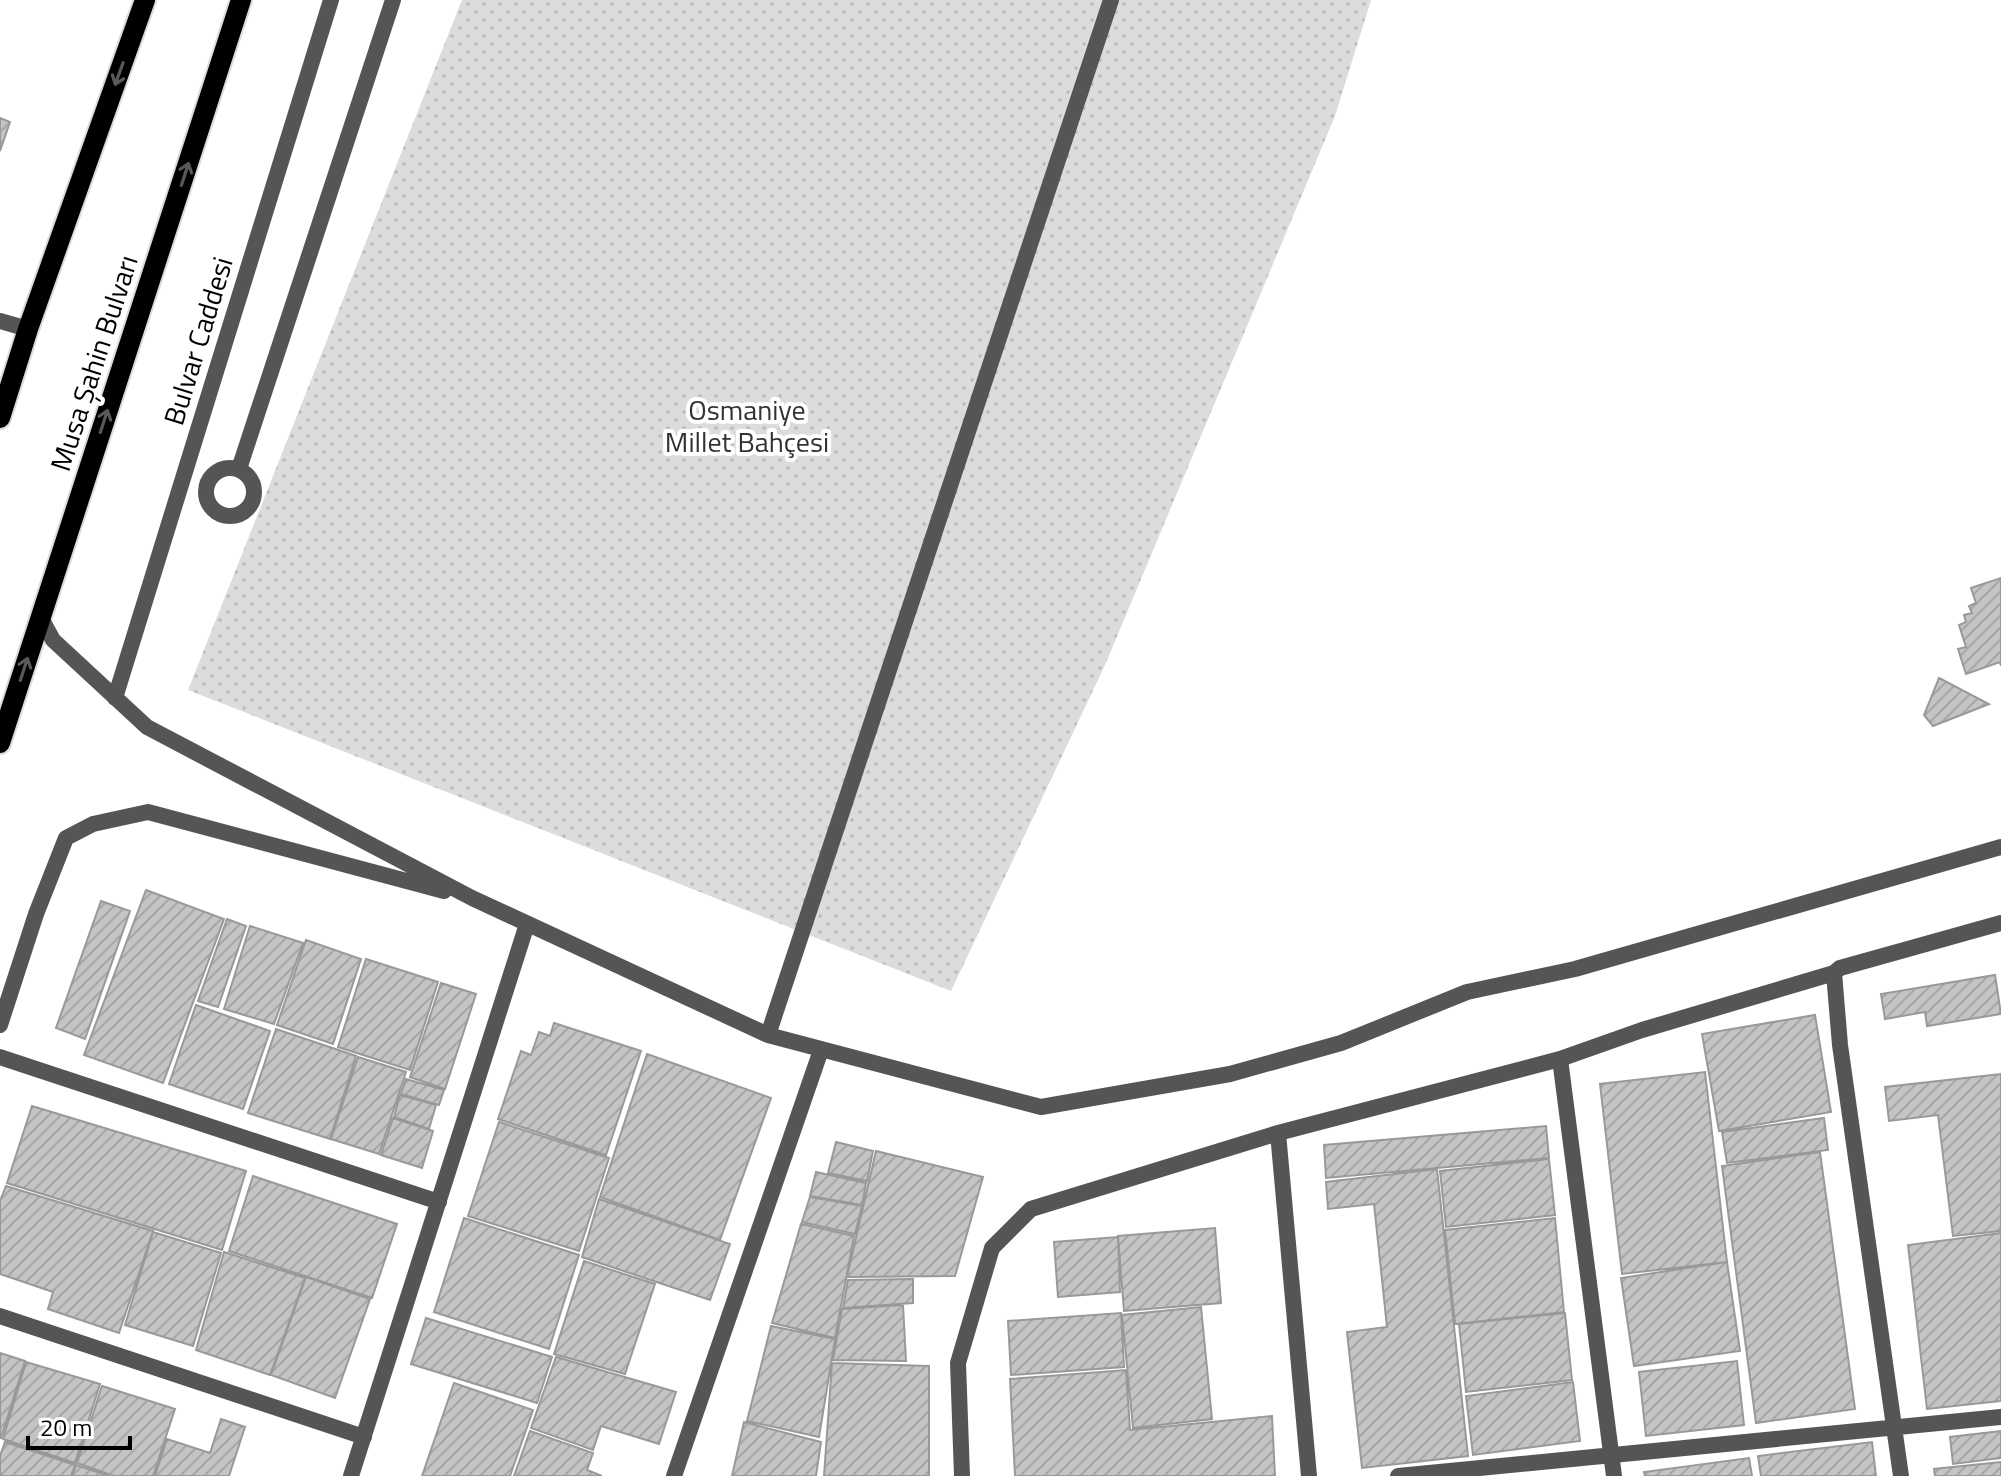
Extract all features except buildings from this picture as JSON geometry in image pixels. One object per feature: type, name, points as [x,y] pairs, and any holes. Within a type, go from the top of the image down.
[{"type":"main road","points":[[0,418],[28,329],[145,0]]},
{"type":"main road","name":"Musa Şahin Bulvarı","points":[[0,743],[241,0]]},
{"type":"street","name":"Bulvar Caddesi","points":[[115,698],[331,0]]},
{"type":"street","points":[[239,469],[393,0]]},
{"type":"street","points":[[768,1035],[1111,0]]},
{"type":"street","points":[[0,321],[28,329]]},
{"type":"street","points":[[41,618],[53,640],[147,727],[472,898],[768,1035],[1041,1107],[1230,1074],[1341,1043],[1467,992],[1575,969],[2001,847]]},
{"type":"street","points":[[0,1025],[36,914],[66,838],[93,824],[148,812],[472,898]]},
{"type":"street","points":[[962,1476],[958,1363],[992,1248],[1031,1209],[1278,1133],[1560,1059],[1642,1030],[1834,973],[1840,968],[2001,923]]},
{"type":"street","points":[[351,1476],[527,924]]},
{"type":"street","points":[[1834,973],[1840,1045],[1901,1476]]},
{"type":"street","points":[[674,1476],[821,1050]]},
{"type":"street","points":[[0,1057],[439,1202]]},
{"type":"street","points":[[1560,1059],[1614,1476]]},
{"type":"street","points":[[1278,1133],[1309,1476]]},
{"type":"street","points":[[0,1316],[364,1437]]},
{"type":"street","points":[[1398,1476],[2001,1417]]},
{"type":"green space","name":"Osmaniye Millet Bahçesi","points":[[462,0],[1371,0],[1335,116],[1105,665],[951,991],[188,690]]}]
